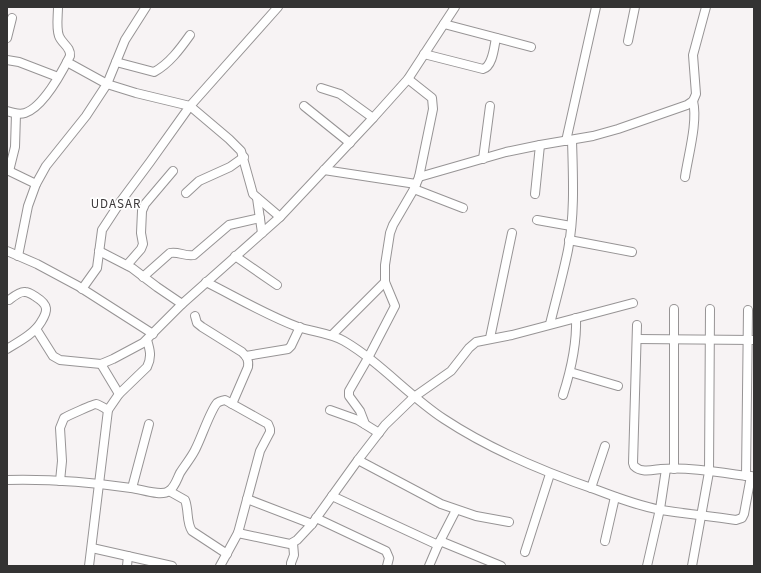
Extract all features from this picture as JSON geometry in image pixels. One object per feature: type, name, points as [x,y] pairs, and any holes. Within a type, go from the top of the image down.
[{"type":"street","points":[[7,111],[16,114],[25,113],[32,110],[58,77],[67,62],[71,52],[60,38],[58,32],[58,7]]},
{"type":"street","points":[[18,256],[28,206],[36,184],[46,166],[86,116],[107,84],[125,40],[146,7]]},
{"type":"street","points":[[82,289],[97,268],[102,230],[121,201],[190,106],[278,7]]},
{"type":"street","points":[[36,328],[53,356],[60,360],[101,364],[136,348],[150,337],[206,282],[280,217],[373,118],[408,79],[455,7]]},
{"type":"street","points":[[550,324],[571,226],[573,195],[569,140],[596,7]]},
{"type":"street","points":[[628,41],[635,7]]},
{"type":"street","points":[[685,177],[694,120],[693,101],[696,90],[693,55],[706,7]]},
{"type":"street","points":[[7,38],[12,18]]},
{"type":"street","points":[[444,24],[531,47]]},
{"type":"street","points":[[116,62],[154,72],[168,62],[180,50],[190,35]]},
{"type":"street","points":[[424,54],[483,69],[490,63],[496,38]]},
{"type":"street","points":[[7,60],[19,62],[58,77]]},
{"type":"street","points":[[67,62],[107,84],[136,93],[190,106],[241,151],[244,157],[251,189],[257,198],[280,217]]},
{"type":"street","points":[[365,424],[360,411],[349,396],[348,392],[368,358],[395,306],[385,282],[385,265],[390,233],[417,183],[434,102],[429,95],[408,79]]},
{"type":"street","points":[[321,88],[340,94],[373,118]]},
{"type":"street","points":[[417,183],[483,159],[540,145],[618,129],[687,105],[693,101]]},
{"type":"street","points":[[304,106],[350,142]]},
{"type":"street","points":[[483,159],[490,106]]},
{"type":"street","points":[[16,114],[15,147],[8,170],[36,184]]},
{"type":"street","points":[[535,194],[540,145]]},
{"type":"street","points":[[186,193],[199,181],[230,167],[244,157]]},
{"type":"street","points":[[324,170],[417,183],[463,208]]},
{"type":"street","points":[[127,265],[140,250],[143,244],[141,234],[142,211],[145,204],[173,171]]},
{"type":"street","points":[[257,198],[262,233]]},
{"type":"street","points":[[143,277],[170,253],[173,252],[194,255],[229,225],[260,218]]},
{"type":"street","points":[[537,220],[571,226]]},
{"type":"street","points":[[490,338],[512,232]]},
{"type":"street","points":[[569,240],[632,252]]},
{"type":"street","points":[[99,250],[127,265],[157,288],[182,304]]},
{"type":"street","points":[[7,251],[37,264],[82,289],[150,337]]},
{"type":"street","points":[[235,256],[277,285]]},
{"type":"street","points":[[206,282],[300,328],[332,335],[345,341],[445,420],[502,451],[550,474],[615,497],[660,510],[736,520],[742,518],[744,514],[750,476],[751,340],[748,310]]},
{"type":"street","points":[[332,335],[385,282]]},
{"type":"street","points":[[7,349],[36,328],[41,323],[46,311],[46,305],[42,300],[25,292],[9,300]]},
{"type":"street","points":[[238,533],[285,543],[293,543],[314,521],[379,433],[414,397],[451,371],[472,345],[481,340],[512,335],[633,303]]},
{"type":"street","points":[[647,566],[670,469],[674,309]]},
{"type":"street","points":[[692,566],[709,472],[710,309]]},
{"type":"street","points":[[195,316],[197,322],[202,327],[242,352],[249,362],[232,404]]},
{"type":"street","points":[[563,395],[570,372],[576,337],[576,318]]},
{"type":"street","points":[[637,325],[638,339],[634,466],[641,471],[670,469],[750,476]]},
{"type":"street","points":[[246,356],[288,349],[300,328]]},
{"type":"street","points":[[89,566],[108,410],[119,394],[147,367],[150,362],[150,337]]},
{"type":"street","points":[[638,339],[751,340]]},
{"type":"street","points":[[101,364],[119,394]]},
{"type":"street","points":[[570,372],[618,386]]},
{"type":"street","points":[[169,492],[196,449],[218,403],[225,400],[268,424],[270,432],[260,451],[238,533],[220,566]]},
{"type":"street","points":[[60,481],[62,461],[60,428],[64,418],[85,409],[91,404],[97,404],[108,410]]},
{"type":"street","points":[[330,410],[365,424],[379,433]]},
{"type":"street","points":[[132,488],[149,424]]},
{"type":"street","points":[[591,488],[605,446]]},
{"type":"street","points":[[358,460],[441,504],[476,516],[509,522]]},
{"type":"street","points":[[525,552],[550,474]]},
{"type":"street","points":[[7,480],[60,481],[132,488],[155,493],[169,492],[186,500],[188,526],[192,531],[227,554]]},
{"type":"street","points":[[332,496],[439,543],[501,566]]},
{"type":"street","points":[[605,541],[615,497]]},
{"type":"street","points":[[246,499],[314,521],[386,551],[389,558],[387,566]]},
{"type":"street","points":[[429,566],[456,510]]},
{"type":"street","points":[[291,566],[294,555],[293,543]]},
{"type":"street","points":[[92,548],[172,566]]},
{"type":"street","points":[[127,566],[128,556]]},
{"type":"district","name":"UDASAR","points":[[116,204]]}]
